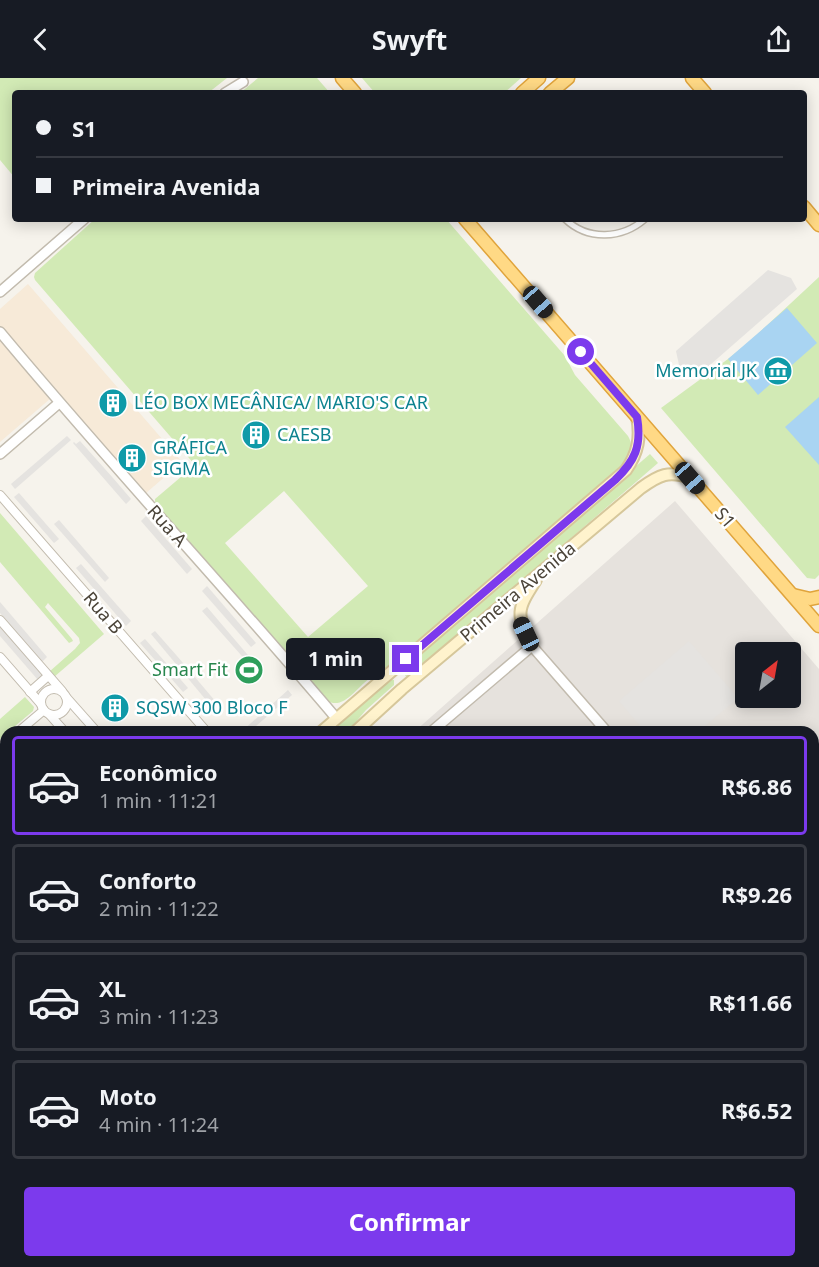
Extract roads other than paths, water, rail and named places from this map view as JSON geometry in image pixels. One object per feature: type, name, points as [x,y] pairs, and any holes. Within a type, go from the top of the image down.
[{"type":"highway","points":[[342,78],[352,90]]},
{"type":"highway","points":[[525,90],[539,78]]},
{"type":"highway","points":[[554,90],[568,78]]},
{"type":"highway","points":[[692,78],[702,90]]},
{"type":"highway","points":[[807,211],[819,225]]},
{"type":"highway","name":"S1","points":[[468,222],[819,626]]},
{"type":"highway","points":[[792,594],[810,599],[819,597]]},
{"type":"main road","name":"Primeira Avenida","points":[[327,726],[626,470],[639,441],[637,417]]},
{"type":"main road","name":"Primeira Avenida","points":[[364,726],[402,689],[649,482],[668,473],[690,478]]},
{"type":"main road","points":[[532,646],[521,623],[520,610],[541,571]]},
{"type":"main road","points":[[389,674],[400,678],[403,684],[402,689]]},
{"type":"street","points":[[230,90],[245,80]]},
{"type":"street","points":[[0,292],[81,222]]},
{"type":"street","points":[[568,222],[587,233],[604,236],[621,233],[641,222]]},
{"type":"street","name":"Rua A","points":[[0,332],[59,403],[336,718]]},
{"type":"street","points":[[0,454],[59,403]]},
{"type":"street","name":"Rua B","points":[[0,495],[202,726]]},
{"type":"street","points":[[0,620],[92,726]]},
{"type":"street","points":[[438,726],[532,646],[602,726]]},
{"type":"street","points":[[0,657],[59,726]]},
{"type":"street","points":[[30,692],[48,676]]},
{"type":"street","points":[[50,689],[56,689],[64,694],[67,702],[61,713],[55,715],[45,710],[41,698],[44,693],[50,689]]},
{"type":"street","points":[[25,726],[45,710]]},
{"type":"water","points":[[787,308],[817,343],[758,395],[728,359]]},
{"type":"water","points":[[819,397],[819,465],[785,427]]},
{"type":"place","name":"Memorial JK","points":[[778,371]]},
{"type":"place","name":"LÉO BOX MECÂNICA/ MARIO'S CAR","points":[[113,403]]},
{"type":"place","name":"CAESB","points":[[256,435]]},
{"type":"place","name":"GRÁFICA SIGMA","points":[[132,458]]},
{"type":"place","name":"Smart Fit","points":[[249,670]]},
{"type":"place","name":"SQSW 300 Bloco F","points":[[115,708]]}]
